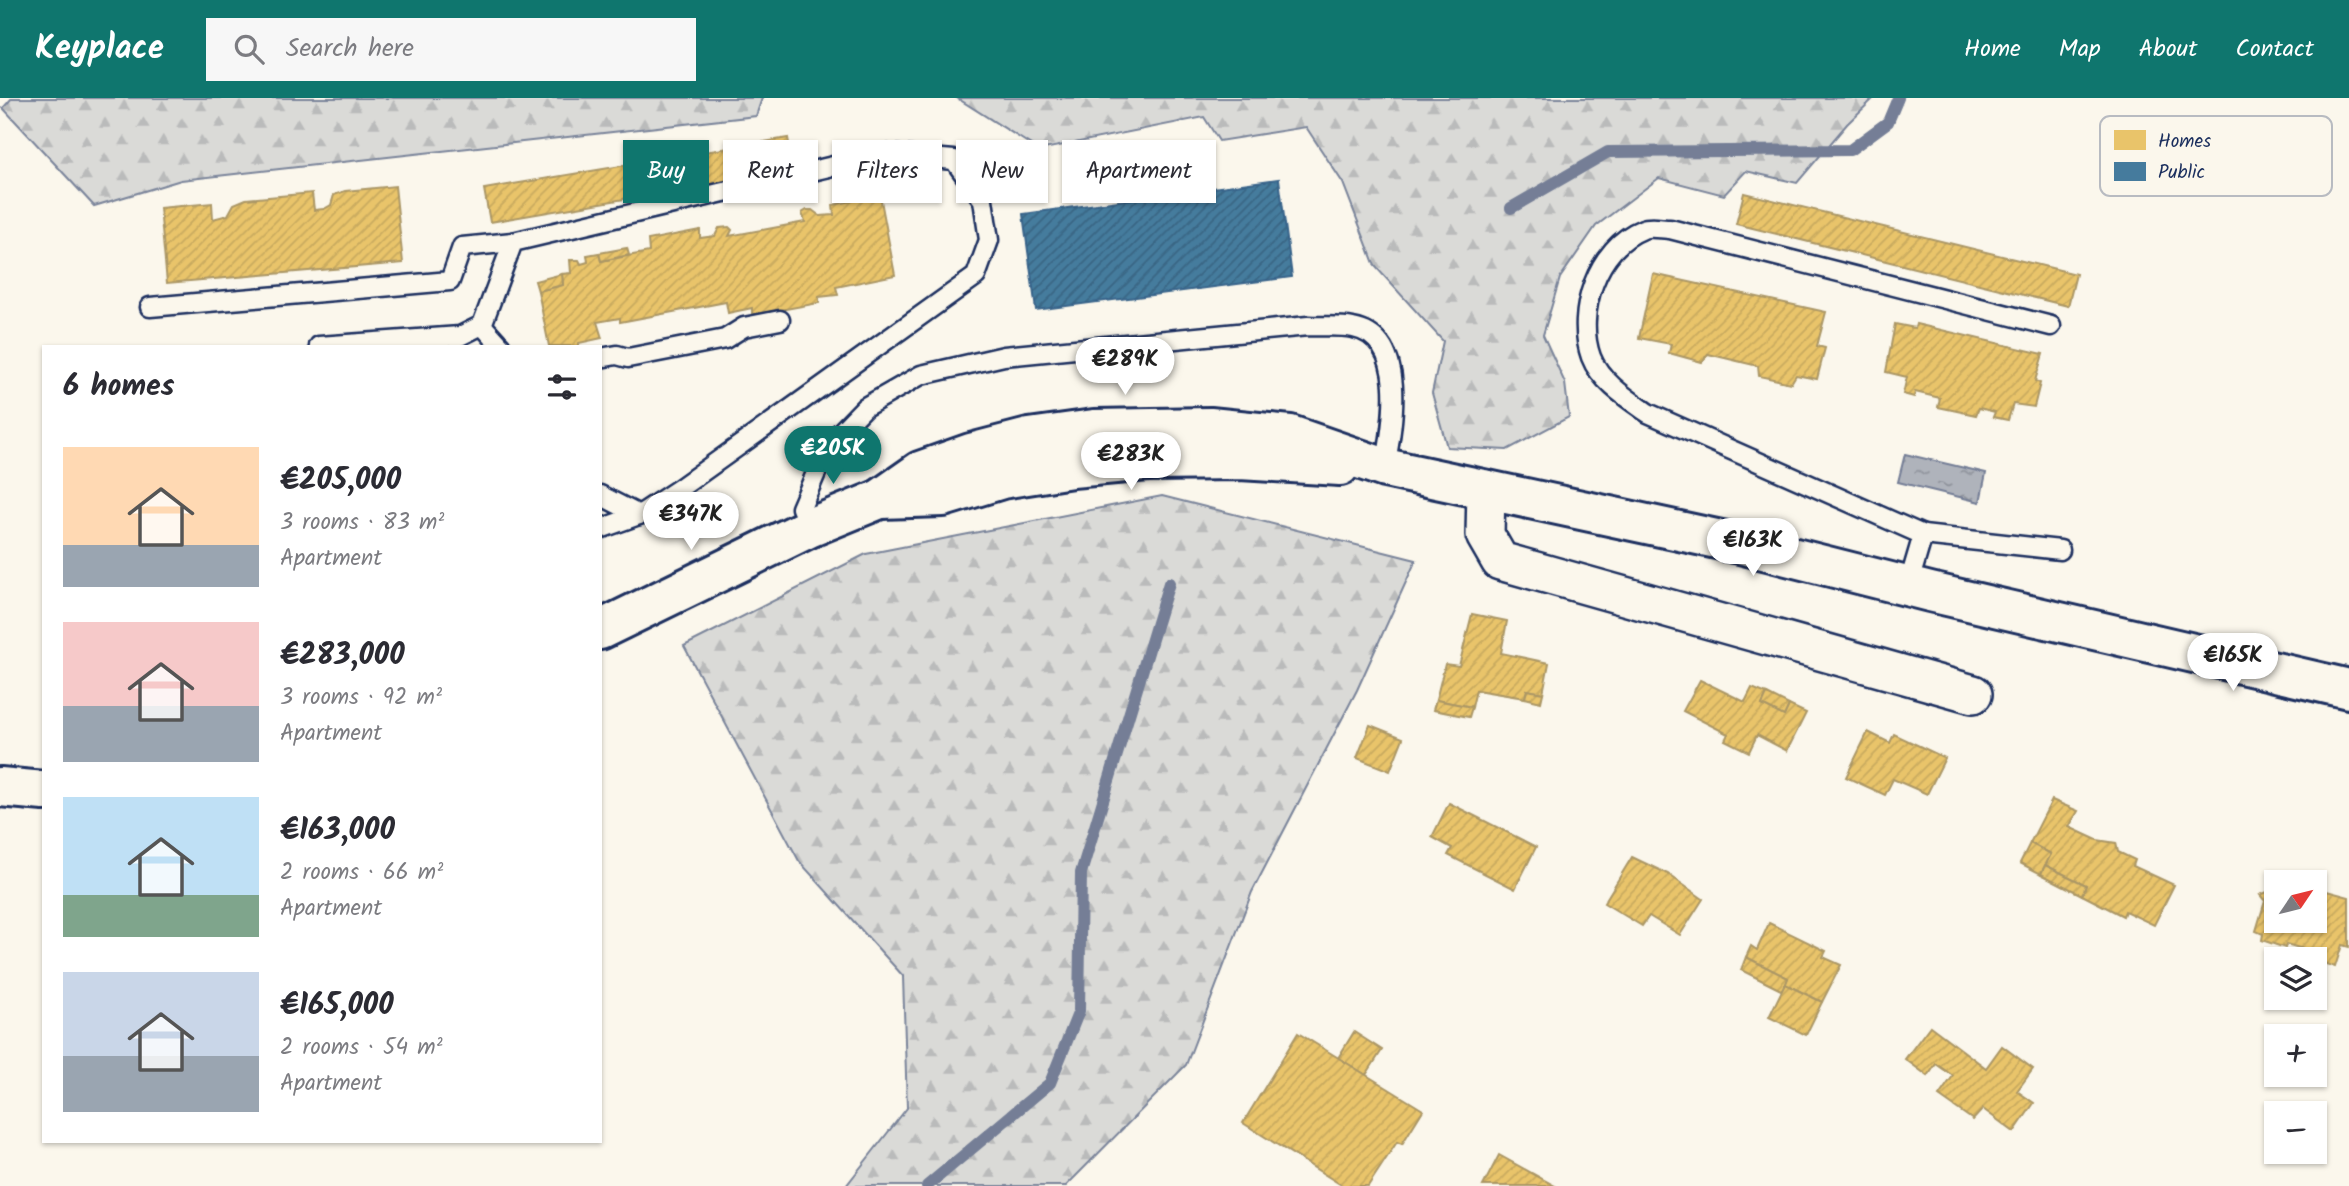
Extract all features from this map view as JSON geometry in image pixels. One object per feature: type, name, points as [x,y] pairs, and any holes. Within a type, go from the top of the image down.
[{"type":"main road","points":[[602,629],[809,528],[880,499],[943,496],[1002,479],[1072,468],[1148,461],[1240,460],[1385,468],[1740,544],[2349,689]]},
{"type":"main road","points":[[0,787],[42,791]]},
{"type":"street","points":[[1486,489],[1485,535],[1500,561],[1973,694]]},
{"type":"lane","points":[[150,307],[450,282],[462,247],[513,242],[884,154],[954,160],[982,200],[989,240],[976,276],[639,515],[602,527]]},
{"type":"lane","points":[[2051,326],[1670,229],[1644,228],[1616,247],[1592,285],[1585,323],[1591,358],[1615,390],[1648,413],[1923,535],[2060,550]]},
{"type":"lane","points":[[333,345],[460,336],[482,325],[513,242]]},
{"type":"lane","points":[[602,358],[617,355],[628,358],[726,339],[744,327],[780,320]]},
{"type":"lane","points":[[482,325],[500,345]]},
{"type":"lane","points":[[809,528],[802,508],[828,445],[865,407],[921,375],[1004,356],[1308,326],[1354,328],[1372,336],[1386,356],[1391,377],[1395,411],[1385,468]]},
{"type":"lane","points":[[602,496],[639,515]]},
{"type":"lane","points":[[1908,586],[1923,535]]},
{"type":"green space","points":[[12,98],[762,98],[756,116],[181,180],[94,206],[3,108]]},
{"type":"green space","points":[[957,98],[1874,98],[1847,124],[1797,183],[1746,171],[1724,195],[1659,178],[1596,226],[1560,278],[1543,335],[1565,383],[1569,417],[1507,450],[1447,447],[1432,393],[1443,341],[1375,266],[1343,183],[1306,127],[1219,141],[1204,117],[1089,140],[1062,140],[1062,145],[1048,148],[1048,140],[1023,140]]},
{"type":"green space","points":[[1162,496],[1416,560],[1357,690],[1252,892],[1186,1065],[1066,1186],[846,1186],[907,1108],[903,976],[799,861],[684,646],[866,554]]},
{"type":"water","points":[[1905,454],[1986,473],[1980,502],[1898,482]]},
{"type":"building: Homes","points":[[723,149],[723,182],[709,185],[709,151]]},
{"type":"building: Homes","points":[[623,166],[623,199],[490,222],[484,189]]},
{"type":"building: Homes","points":[[395,186],[403,263],[167,283],[160,208],[212,203],[213,219],[228,215],[234,204],[246,199],[312,193],[314,210],[331,205],[334,195],[345,191]]},
{"type":"building: Homes","points":[[1744,193],[2076,274],[2068,306],[1736,224]]},
{"type":"building: Homes","points":[[882,203],[895,275],[836,287],[838,295],[819,297],[819,303],[752,315],[752,308],[728,313],[726,302],[620,322],[620,318],[597,322],[602,338],[579,345],[549,345],[538,291],[563,285],[562,274],[571,273],[570,260],[579,260],[581,264],[588,262],[587,255],[599,253],[601,261],[649,252],[648,240],[700,230],[700,238],[715,236],[719,228],[729,227],[732,230],[729,236],[805,222],[802,213],[807,210],[820,216],[834,215],[833,205]]},
{"type":"building: Homes","points":[[627,248],[629,255],[601,261],[599,253]]},
{"type":"building: Homes","points":[[562,274],[563,285],[538,291],[535,281]]},
{"type":"building: Homes","points":[[1653,274],[1826,312],[1817,346],[1825,348],[1817,379],[1796,375],[1791,383],[1759,376],[1758,366],[1708,354],[1702,362],[1669,353],[1671,344],[1639,338]]},
{"type":"building: Homes","points":[[1895,324],[1915,328],[1916,324],[2043,354],[2035,381],[2040,383],[2034,407],[2013,404],[2008,420],[1993,417],[1995,412],[1979,408],[1976,415],[1938,407],[1940,398],[1915,392],[1914,397],[1903,394],[1907,377],[1886,372]]},
{"type":"building: Homes","points":[[1472,614],[1507,621],[1501,653],[1549,663],[1543,693],[1527,690],[1525,698],[1476,690],[1472,707],[1436,700],[1445,664],[1459,666]]},
{"type":"building: Homes","points":[[1700,680],[1745,702],[1752,688],[1767,694],[1762,705],[1784,716],[1789,705],[1806,713],[1787,751],[1757,735],[1749,752],[1725,740],[1728,734],[1683,711]]},
{"type":"building: Homes","points":[[1527,690],[1543,693],[1541,702],[1525,698]]},
{"type":"building: Homes","points":[[1767,694],[1789,705],[1784,716],[1762,705]]},
{"type":"building: Homes","points":[[1436,700],[1472,707],[1469,717],[1433,710]]},
{"type":"building: Homes","points":[[1370,725],[1403,738],[1390,771],[1357,758]]},
{"type":"building: Homes","points":[[1868,732],[1890,743],[1894,734],[1945,758],[1927,794],[1893,779],[1885,795],[1846,777]]},
{"type":"building: Homes","points":[[2052,800],[2078,811],[2069,827],[2097,840],[2116,843],[2118,852],[2135,860],[2133,866],[2174,885],[2154,925],[2125,911],[2123,916],[2082,895],[2086,885],[2045,865],[2051,854],[2030,843]]},
{"type":"building: Homes","points":[[1449,803],[1536,847],[1515,889],[1448,855],[1452,848],[1432,837]]},
{"type":"building: Homes","points":[[2030,843],[2051,854],[2041,874],[2020,863]]},
{"type":"building: Homes","points":[[1632,857],[1668,874],[1703,899],[1680,935],[1649,916],[1642,926],[1604,903]]},
{"type":"building: Homes","points":[[2045,865],[2086,885],[2082,895],[2041,874]]},
{"type":"building: Homes","points":[[2328,891],[2349,897],[2349,947],[2342,945],[2335,967],[2327,964],[2327,947],[2296,947],[2286,944],[2282,947],[2262,940],[2263,934],[2256,931],[2264,904],[2264,933],[2328,933]]},
{"type":"building: Homes","points":[[1769,923],[1826,951],[1823,957],[1841,965],[1822,1002],[1785,984],[1788,978],[1746,957],[1751,946],[1757,950]]},
{"type":"building: Homes","points":[[1746,957],[1788,978],[1783,991],[1741,970]]},
{"type":"building: Homes","points":[[1785,984],[1822,1002],[1806,1035],[1769,1017]]},
{"type":"building: Homes","points":[[1930,1026],[1986,1068],[2002,1046],[2033,1069],[2017,1091],[2034,1103],[2014,1132],[1983,1109],[1973,1120],[1939,1096],[1953,1076],[1936,1064],[1928,1076],[1905,1059]]},
{"type":"building: Homes","points":[[1354,1032],[1382,1050],[1366,1075],[1338,1058]]},
{"type":"building: Homes","points":[[1298,1033],[1423,1110],[1402,1144],[1397,1142],[1368,1186],[1343,1186],[1243,1123]]},
{"type":"building: Homes","points":[[1499,1155],[1555,1186],[1483,1186]]},
{"type":"building: Public","points":[[1279,179],[1292,277],[1036,310],[1023,214],[1103,203],[1216,203],[1216,188]]},
{"type":"waterway","points":[[1511,208],[1608,152],[1850,150],[1888,122],[1898,98]]},
{"type":"waterway","points":[[927,1186],[1050,1083],[1079,1011],[1081,873],[1169,583]]}]
